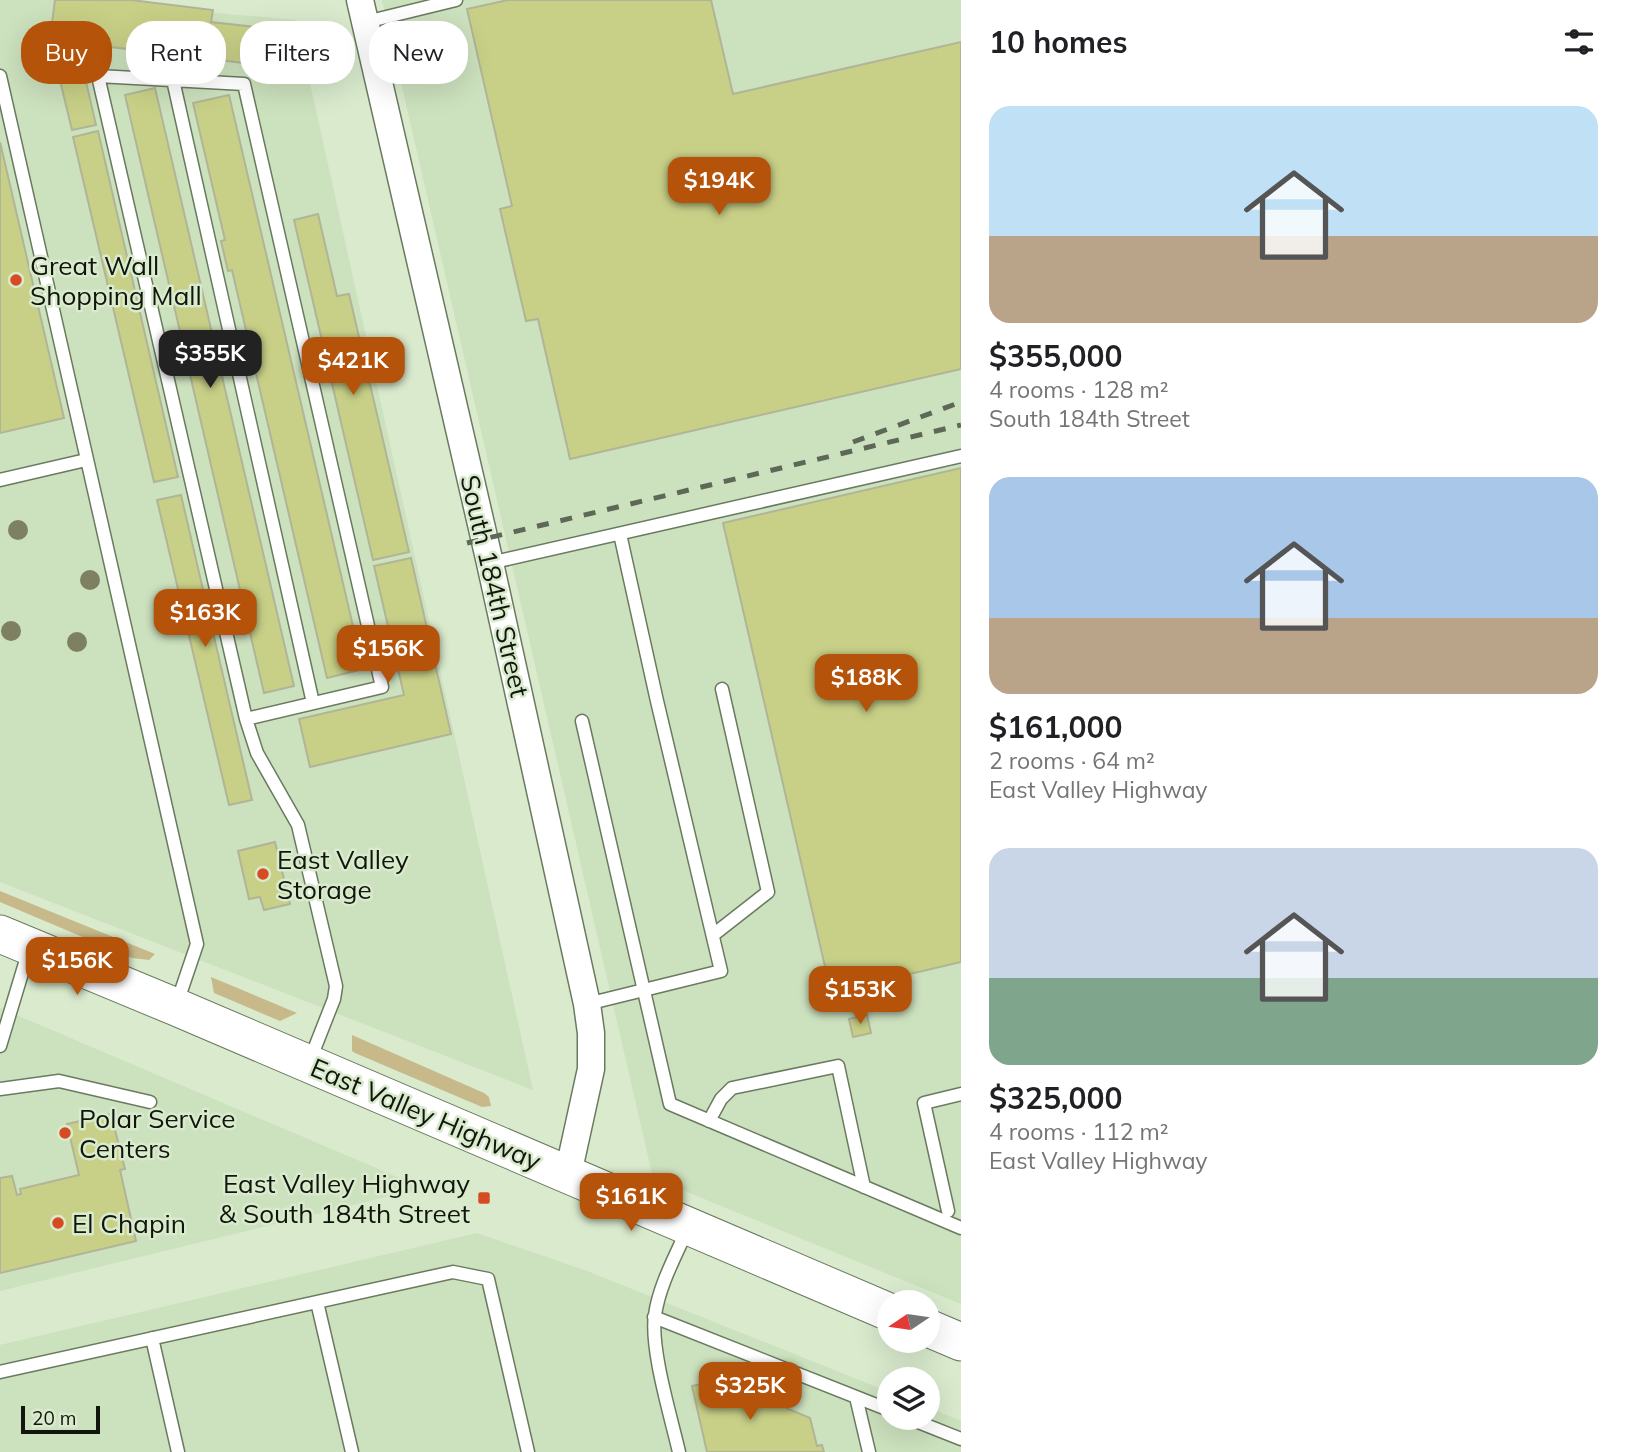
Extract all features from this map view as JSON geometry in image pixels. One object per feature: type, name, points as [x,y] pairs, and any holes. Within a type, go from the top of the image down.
[{"type":"main road","name":"East Valley Highway","points":[[15,940],[877,1307]]},
{"type":"main road","points":[[940,1333],[961,1342]]},
{"type":"street","name":"South 184th Street","points":[[363,11],[491,563],[587,1004],[591,1033],[591,1069],[568,1174]]},
{"type":"lane","points":[[363,11],[456,0]]},
{"type":"lane","points":[[0,76],[197,944],[176,1007]]},
{"type":"lane","points":[[126,77],[99,76],[246,719],[257,753],[298,825],[336,986],[334,999],[309,1064]]},
{"type":"lane","points":[[226,83],[244,84],[382,687],[246,719]]},
{"type":"lane","points":[[174,84],[313,703]]},
{"type":"lane","points":[[491,563],[961,456]]},
{"type":"lane","points":[[0,480],[86,460]]},
{"type":"lane","points":[[587,1004],[721,971],[620,534]]},
{"type":"lane","points":[[713,935],[768,891],[722,689]]},
{"type":"lane","points":[[582,721],[670,1104],[961,1228]]},
{"type":"lane","points":[[0,1046],[15,940]]},
{"type":"lane","points":[[709,1121],[721,1099],[732,1088],[838,1066],[864,1187]]},
{"type":"lane","points":[[0,1089],[60,1081],[150,1102]]},
{"type":"lane","points":[[947,1211],[924,1103],[961,1094]]},
{"type":"lane","points":[[930,1215],[961,1208]]},
{"type":"lane","points":[[679,1452],[656,1350],[654,1317],[688,1226]]},
{"type":"lane","points":[[0,1372],[453,1272],[488,1279],[528,1452]]},
{"type":"lane","points":[[317,1302],[352,1452]]},
{"type":"lane","points":[[654,1317],[877,1405]]},
{"type":"lane","points":[[152,1338],[178,1452]]},
{"type":"lane","points":[[856,1397],[869,1452]]},
{"type":"lane","points":[[938,1430],[961,1439]]},
{"type":"shaded area","points":[[0,0],[68,0],[296,20],[240,21],[240,84],[310,84],[533,1090],[0,882]]},
{"type":"shaded area","points":[[382,0],[961,0],[961,1304],[940,1295],[940,1290],[927,1290],[653,1178],[401,84],[468,84],[468,21],[387,21]]},
{"type":"shaded area","points":[[0,891],[155,954],[149,960],[132,958],[0,902]]},
{"type":"shaded area","points":[[211,977],[297,1013],[280,1021],[214,993]]},
{"type":"shaded area","points":[[0,1008],[423,1188],[0,1291]]},
{"type":"shaded area","points":[[352,1035],[484,1093],[489,1097],[491,1106],[482,1107],[355,1053],[352,1051]]},
{"type":"shaded area","points":[[477,1233],[587,1271],[877,1387],[877,1430],[940,1430],[940,1412],[961,1421],[961,1452],[0,1452],[0,1345]]},
{"type":"building","points":[[55,0],[131,0],[213,10],[211,21],[126,21],[126,49],[112,47],[112,21],[52,21]]},
{"type":"building","points":[[508,0],[711,0],[733,94],[961,42],[961,369],[570,459],[538,319],[526,321],[500,209],[512,206],[467,9]]},
{"type":"building","points":[[226,24],[240,25],[240,62],[226,61]]},
{"type":"building","points":[[61,84],[86,84],[96,125],[72,130]]},
{"type":"building","points":[[155,88],[294,686],[264,693],[125,95]]},
{"type":"building","points":[[229,95],[363,669],[327,678],[232,270],[228,271],[221,241],[225,240],[193,103]]},
{"type":"building","points":[[98,131],[178,477],[154,482],[73,137]]},
{"type":"building","name":"Great Wall Shopping Mall","points":[[0,142],[64,418],[0,433]]},
{"type":"building","points":[[318,214],[337,296],[349,294],[409,552],[373,560],[294,220]]},
{"type":"building","points":[[961,468],[961,962],[880,981],[883,991],[843,1001],[838,981],[829,984],[723,523]]},
{"type":"building","points":[[181,495],[252,800],[229,805],[157,500]]},
{"type":"building","points":[[411,558],[451,734],[310,767],[299,719],[404,695],[374,566]]},
{"type":"building","name":"East Valley Storage","points":[[275,842],[290,904],[264,910],[260,897],[249,899],[238,851]]},
{"type":"building","points":[[867,1015],[871,1033],[853,1037],[849,1019]]},
{"type":"building","points":[[111,1114],[125,1169],[120,1170],[136,1241],[0,1273],[0,1178],[12,1176],[17,1195],[21,1194],[20,1189],[79,1175],[67,1124]]},
{"type":"building","points":[[720,1380],[810,1418],[817,1446],[822,1445],[824,1452],[707,1452],[692,1386]]},
{"type":"railway","points":[[853,442],[961,402]]},
{"type":"railway","points":[[467,543],[961,425]]},
{"type":"place","name":"Great Wall Shopping Mall","points":[[16,280]]},
{"type":"place","name":"East Valley Storage","points":[[263,874]]},
{"type":"place","name":"Polar Service Centers","points":[[65,1133]]},
{"type":"place","name":"East Valley Highway & South 184th Street","points":[[484,1198]]},
{"type":"place","name":"El Chapin","points":[[58,1223]]}]
